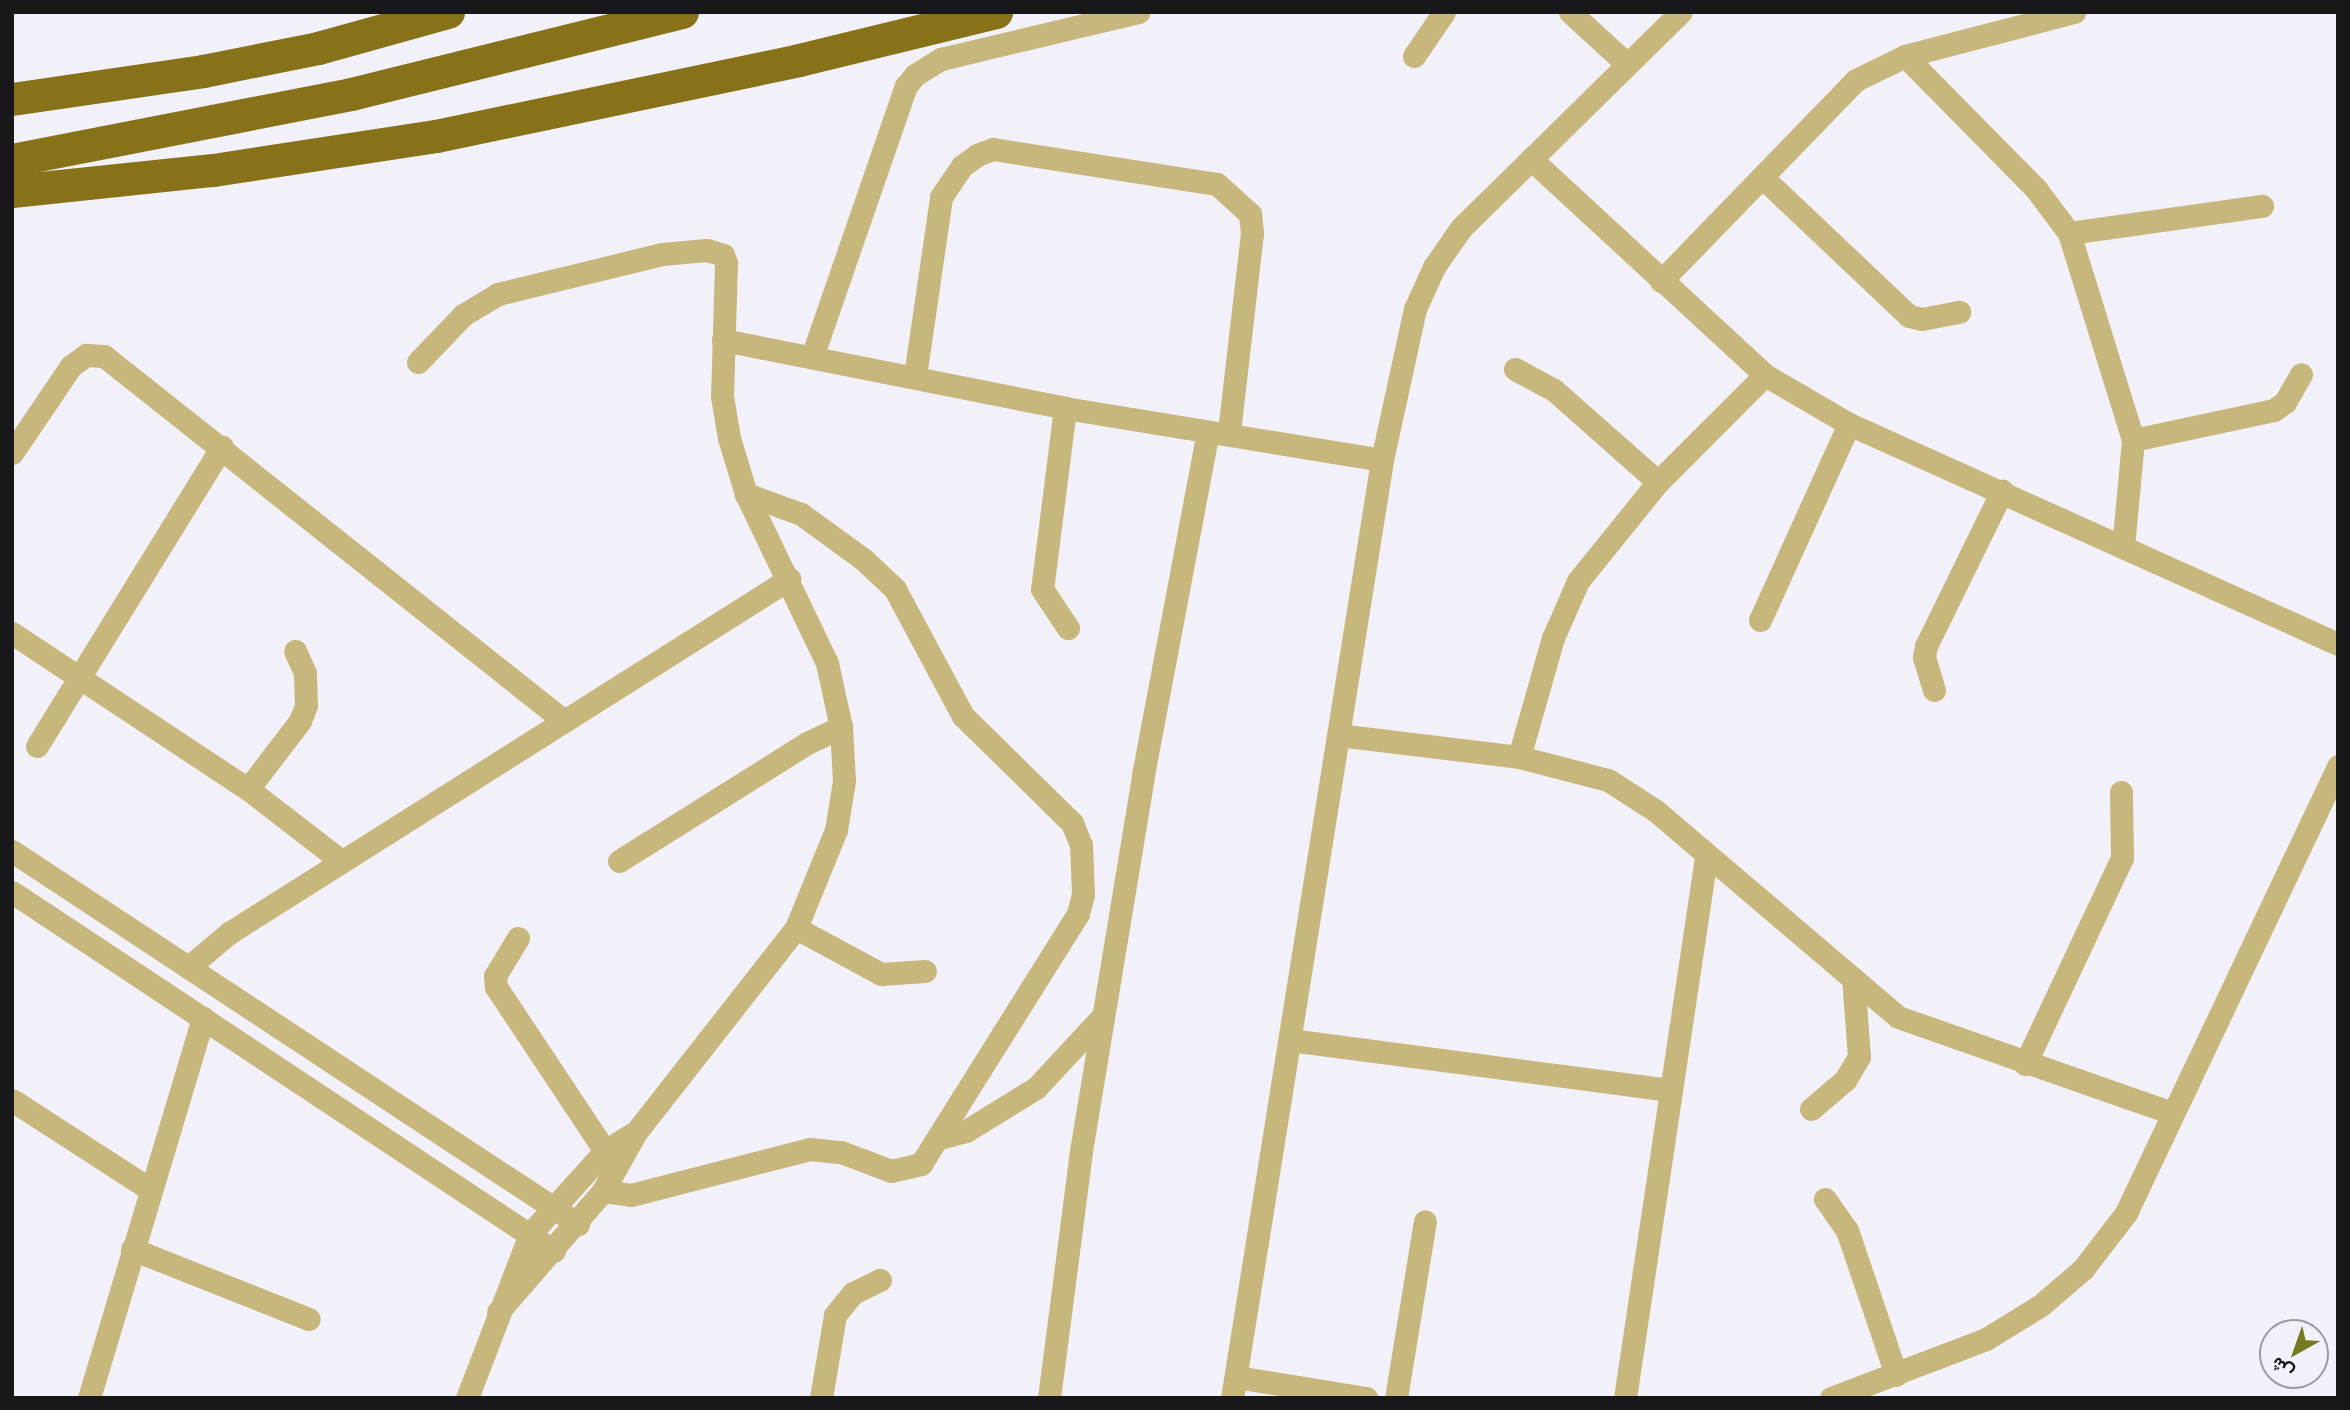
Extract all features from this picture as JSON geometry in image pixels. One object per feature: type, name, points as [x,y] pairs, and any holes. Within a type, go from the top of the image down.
[{"type":"highway","points":[[12,99],[203,71],[318,48],[448,12]]},
{"type":"highway","points":[[12,160],[352,94],[682,12]]},
{"type":"highway","points":[[12,191],[213,170],[436,136],[799,60],[996,12]]},
{"type":"street","points":[[812,357],[906,86],[915,75],[941,59],[1138,12]]},
{"type":"street","points":[[1414,56],[1444,12]]},
{"type":"street","points":[[1570,12],[1627,64]]},
{"type":"street","points":[[1366,1398],[1234,1388],[1382,460],[1416,309],[1434,267],[1461,228],[1681,12]]},
{"type":"street","points":[[1661,281],[1833,99],[1856,80],[1905,56],[2074,12]]},
{"type":"street","points":[[1905,56],[2036,189],[2069,233],[2133,440],[2123,547]]},
{"type":"street","points":[[915,376],[941,197],[950,180],[977,155],[993,149],[1217,184],[1250,214],[1252,233],[1218,433],[1103,1016],[1049,1398]]},
{"type":"street","points":[[1531,159],[1765,375],[1849,424],[2338,644]]},
{"type":"street","points":[[1762,177],[1909,316],[1922,319],[1959,312]]},
{"type":"street","points":[[2069,233],[2262,206]]},
{"type":"street","points":[[418,362],[463,315],[498,294],[662,254],[708,250],[723,255],[726,263],[724,407],[746,494],[827,663],[841,727],[844,781],[836,830],[796,928],[636,1132],[614,1157],[554,1205],[530,1234],[467,1398]]},
{"type":"street","points":[[723,340],[915,376],[1065,408],[1382,460]]},
{"type":"street","points":[[12,453],[71,366],[94,354],[104,356],[222,446],[563,720]]},
{"type":"street","points":[[1515,369],[1553,390],[1658,482]]},
{"type":"street","points":[[2133,440],[2274,410],[2285,402],[2301,374]]},
{"type":"street","points":[[1519,757],[1565,605],[1578,582],[1658,482],[1765,375]]},
{"type":"street","points":[[1065,408],[1042,589],[1068,628]]},
{"type":"street","points":[[1760,620],[1849,424]]},
{"type":"street","points":[[37,746],[80,681],[222,446]]},
{"type":"street","points":[[1934,690],[1924,657],[1926,646],[2002,491]]},
{"type":"street","points":[[603,1191],[631,1195],[810,1149],[841,1152],[891,1171],[921,1164],[940,1138],[1078,914],[1084,883],[1081,845],[1072,823],[1049,795],[963,716],[906,606],[883,576],[801,514],[746,494]]},
{"type":"street","points":[[191,965],[229,933],[789,579]]},
{"type":"street","points":[[12,633],[80,681],[248,789],[341,861]]},
{"type":"street","points":[[248,789],[300,721],[306,705],[305,673],[295,651]]},
{"type":"street","points":[[619,861],[807,743],[841,727]]},
{"type":"street","points":[[1338,735],[1519,757],[1616,785],[1656,811],[1706,857],[1913,1025],[2172,1113]]},
{"type":"street","points":[[1831,1398],[1896,1376],[1986,1339],[2041,1305],[2083,1269],[2126,1213],[2338,765]]},
{"type":"street","points":[[2025,1064],[2122,859],[2121,792]]},
{"type":"street","points":[[12,851],[191,965],[554,1205],[578,1224]]},
{"type":"street","points":[[1625,1398],[1706,857]]},
{"type":"street","points":[[12,892],[554,1251]]},
{"type":"street","points":[[796,928],[881,974],[925,971]]},
{"type":"street","points":[[518,938],[495,976],[496,987],[614,1157]]},
{"type":"street","points":[[1811,1109],[1845,1080],[1859,1057],[1853,978]]},
{"type":"street","points":[[940,1138],[966,1131],[1036,1088],[1103,1016]]},
{"type":"street","points":[[89,1398],[148,1188],[203,1018]]},
{"type":"street","points":[[1290,1040],[1670,1090]]},
{"type":"street","points":[[12,1100],[148,1188]]},
{"type":"street","points":[[498,1312],[578,1224],[603,1191],[614,1157]]},
{"type":"street","points":[[1825,1199],[1847,1230],[1896,1376]]},
{"type":"street","points":[[1396,1398],[1425,1221]]},
{"type":"street","points":[[132,1249],[309,1319]]},
{"type":"street","points":[[821,1398],[835,1315],[853,1293],[880,1280]]}]
